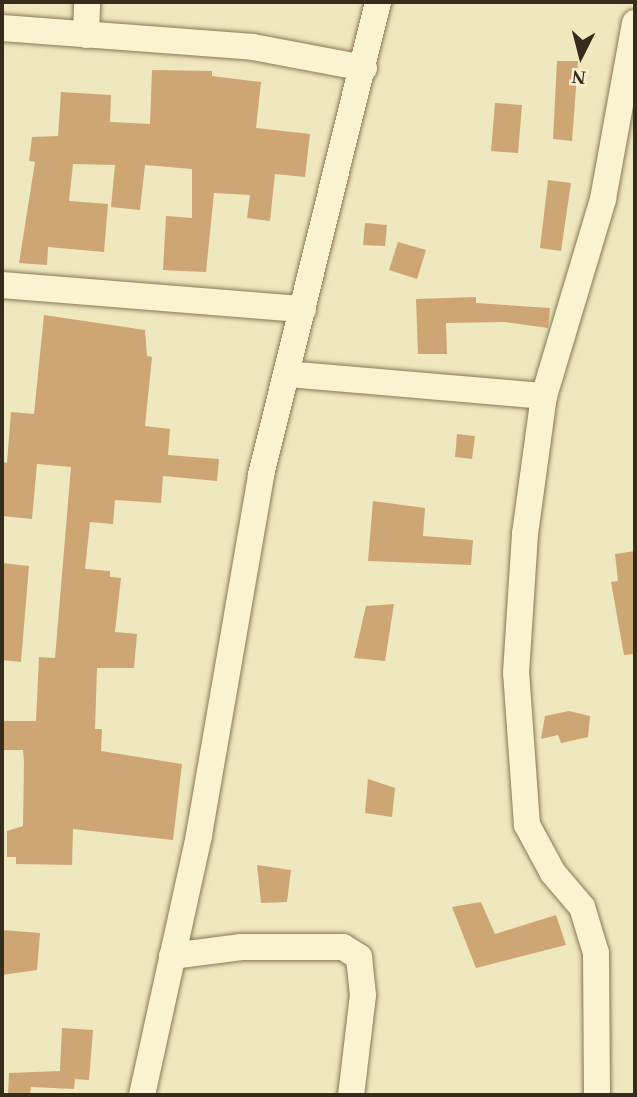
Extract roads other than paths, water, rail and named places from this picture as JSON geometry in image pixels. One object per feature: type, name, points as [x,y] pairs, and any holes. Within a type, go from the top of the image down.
[{"type":"street","points":[[86,2],[86,35]]},
{"type":"street","points":[[142,1095],[199,835],[261,475],[365,68],[378,2]]},
{"type":"street","points":[[597,1095],[596,953],[582,907],[553,873],[527,825],[516,673],[525,534],[544,396],[603,199],[635,23]]},
{"type":"street","points":[[2,28],[253,47],[365,68]]},
{"type":"street","points":[[2,285],[303,309]]},
{"type":"street","points":[[287,374],[544,396]]},
{"type":"street","points":[[172,956],[241,947],[343,947],[359,957],[363,995],[351,1095]]}]
